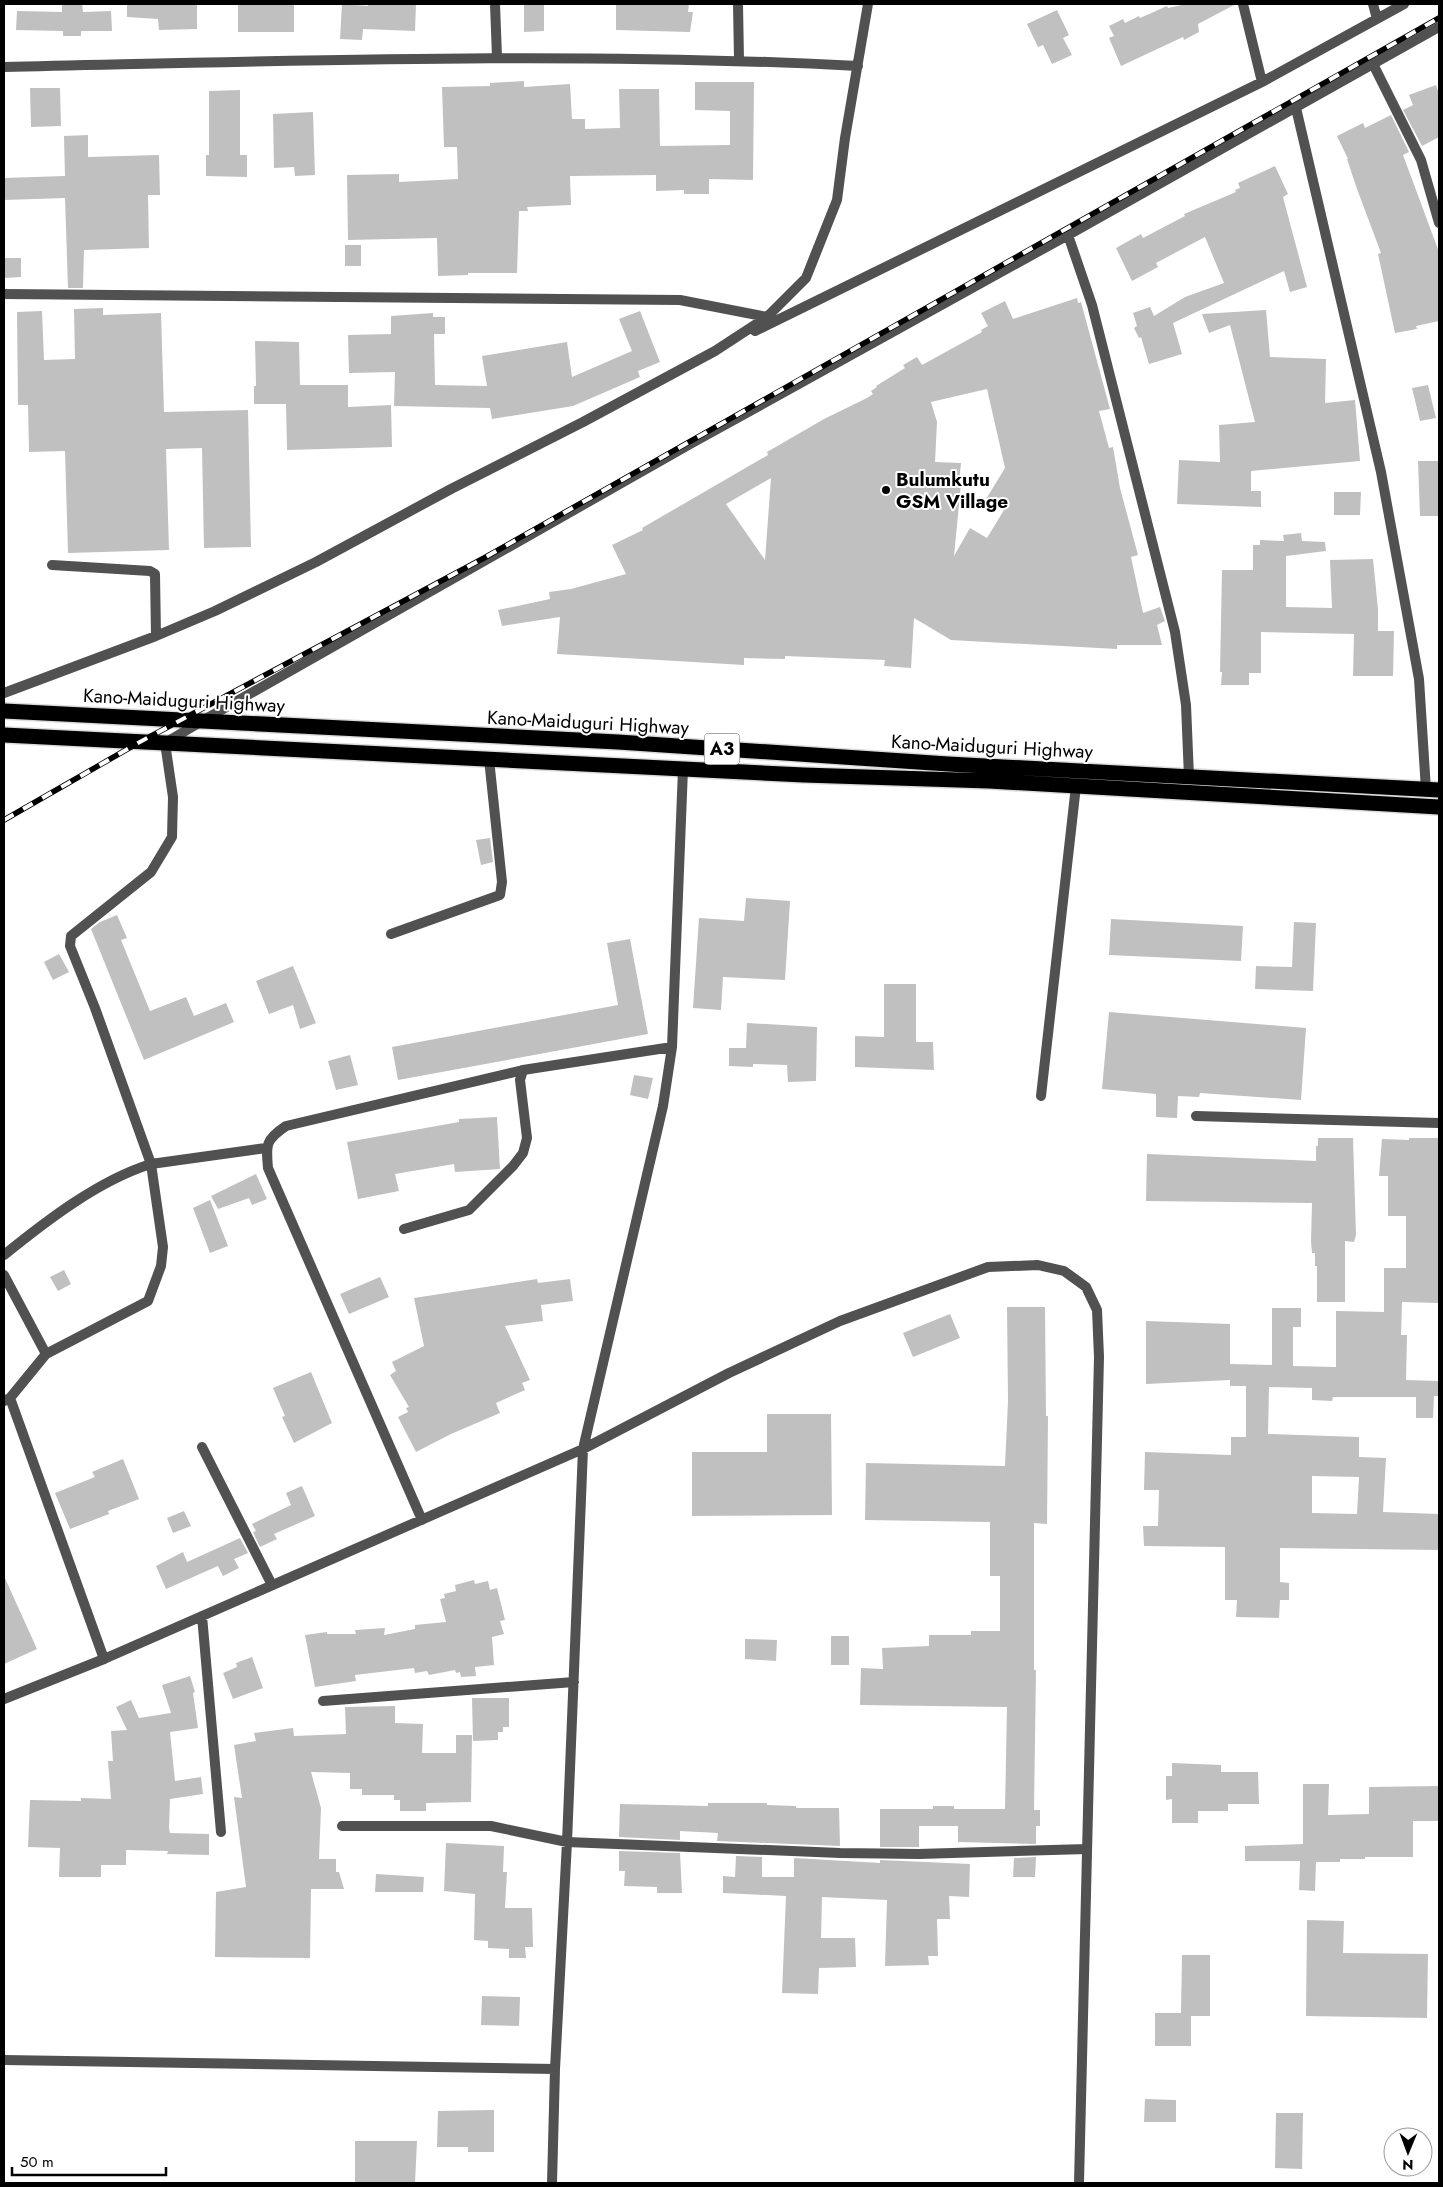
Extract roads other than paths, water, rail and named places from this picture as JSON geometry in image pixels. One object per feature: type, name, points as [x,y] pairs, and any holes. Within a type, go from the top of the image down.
[{"type":"highway","name":"Kano-Maiduguri Highway","points":[[4,711],[618,742],[1433,790]]},
{"type":"highway","name":"Kano-Maiduguri Highway","points":[[4,735],[683,769],[1076,786],[1439,807]]},
{"type":"street","points":[[496,4],[497,57]]},
{"type":"street","points":[[738,4],[739,60]]},
{"type":"street","points":[[715,351],[767,317],[806,278],[837,200],[845,138],[868,4]]},
{"type":"street","points":[[1242,4],[1262,82]]},
{"type":"street","points":[[1374,4],[1377,19]]},
{"type":"street","points":[[4,693],[156,636],[215,611],[316,562],[715,351],[1262,82],[1404,4]]},
{"type":"street","points":[[104,1659],[7,1399],[46,1354],[148,1301],[161,1266],[163,1247],[151,1164],[95,1008],[70,946],[70,936],[151,872],[172,837],[173,797],[165,743],[692,443],[1439,27]]},
{"type":"street","points":[[4,67],[497,57],[739,60],[858,66]]},
{"type":"street","points":[[1373,64],[1421,160],[1439,223]]},
{"type":"street","points":[[1296,108],[1381,472],[1419,679],[1433,790]]},
{"type":"street","points":[[1068,235],[1092,305],[1175,632],[1186,705],[1189,777]]},
{"type":"street","points":[[4,294],[680,300],[767,317]]},
{"type":"street","points":[[52,565],[150,571],[155,574],[156,636]]},
{"type":"street","points":[[391,934],[500,894],[502,882],[488,759]]},
{"type":"street","points":[[552,2183],[555,2069],[568,1842],[583,1449],[663,1106],[672,1047],[683,769]]},
{"type":"street","points":[[1041,1096],[1076,786]]},
{"type":"street","points":[[422,1520],[268,1168],[266,1148],[272,1135],[286,1126],[523,1070],[672,1047]]},
{"type":"street","points":[[404,1229],[469,1210],[513,1166],[522,1153],[527,1138],[520,1080],[523,1070]]},
{"type":"street","points":[[1196,1116],[1439,1123]]},
{"type":"street","points":[[4,1255],[67,1207],[134,1169],[151,1164],[266,1148]]},
{"type":"street","points":[[4,1699],[104,1659],[583,1449],[729,1373],[840,1321],[988,1268],[1038,1265],[1064,1271],[1086,1287],[1097,1310],[1099,1357],[1079,2183]]},
{"type":"street","points":[[4,1275],[46,1354]]},
{"type":"street","points":[[202,1447],[272,1585]]},
{"type":"street","points":[[202,1616],[221,1832]]},
{"type":"street","points":[[323,1701],[574,1682]]},
{"type":"street","points":[[342,1826],[491,1826],[568,1842],[840,1854],[918,1854],[1087,1849]]},
{"type":"street","points":[[4,2060],[555,2069]]},
{"type":"railway","points":[[4,820],[138,743],[484,558],[1439,18]]},
{"type":"place","name":"Bulumkutu GSM Village","points":[[886,490]]}]
